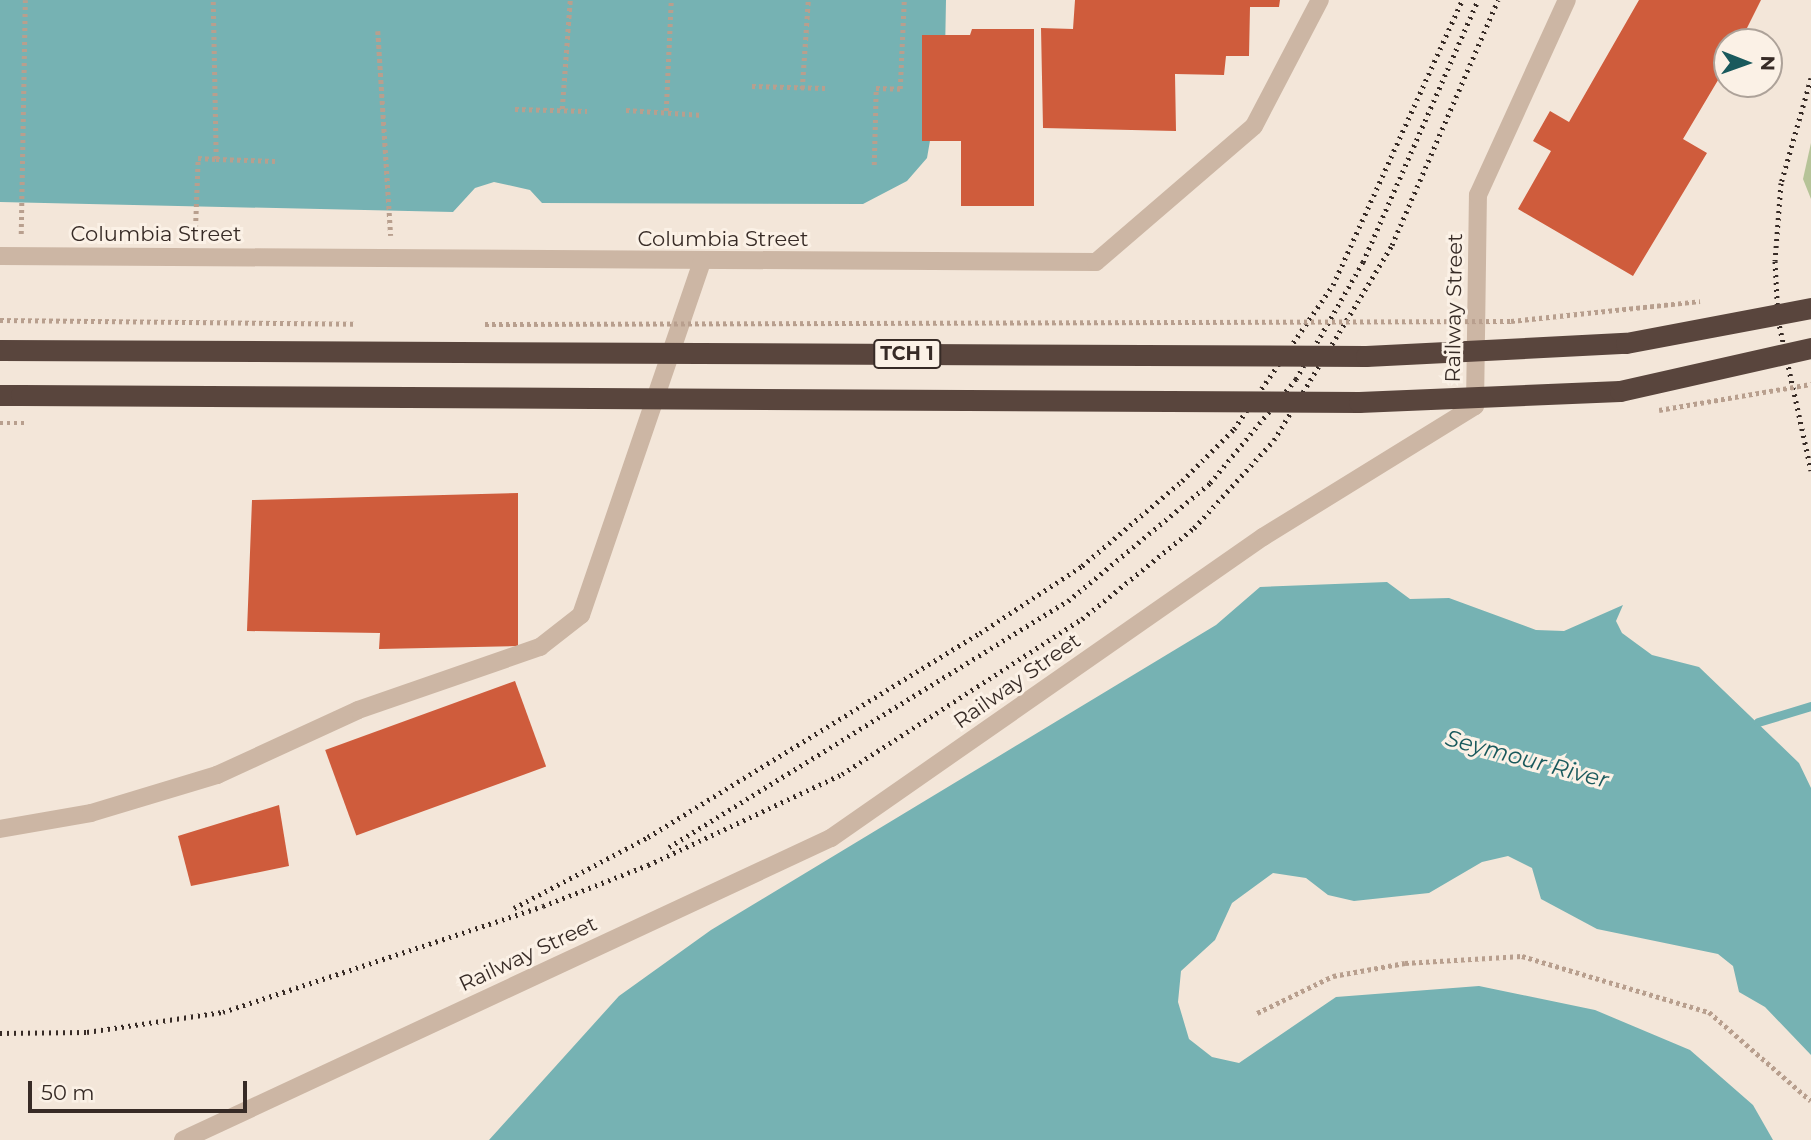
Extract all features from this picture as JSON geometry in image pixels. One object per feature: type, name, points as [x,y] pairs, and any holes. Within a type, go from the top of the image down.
[{"type":"highway","name":"TCH 1","points":[[0,350],[1366,356],[1626,343],[1811,308]]},
{"type":"highway","name":"TCH 1","points":[[0,395],[1359,402],[1620,390],[1811,348]]},
{"type":"street","name":"Columbia Street","points":[[0,256],[702,262],[1096,262],[1254,125],[1320,0]]},
{"type":"street","name":"Railway Street","points":[[183,1140],[831,838],[1263,537],[1475,406],[1478,195],[1567,0]]},
{"type":"street","points":[[0,829],[92,813],[217,775],[358,710],[540,647],[581,615],[702,262]]},
{"type":"path","points":[[20,256],[25,0]]},
{"type":"path","points":[[213,0],[216,159]]},
{"type":"path","points":[[562,109],[570,0]]},
{"type":"path","points":[[666,111],[671,0]]},
{"type":"path","points":[[802,89],[808,0]]},
{"type":"path","points":[[874,165],[876,88],[900,89],[904,0]]},
{"type":"path","points":[[378,30],[392,258]]},
{"type":"path","points":[[752,86],[825,88]]},
{"type":"path","points":[[515,109],[587,111]]},
{"type":"path","points":[[626,110],[703,115]]},
{"type":"path","points":[[194,257],[198,158],[275,162]]},
{"type":"path","points":[[481,324],[1511,321],[1708,300]]},
{"type":"path","points":[[0,320],[371,324]]},
{"type":"path","points":[[1257,1013],[1333,976],[1405,963],[1522,956],[1709,1013],[1811,1101]]},
{"type":"green space","points":[[1811,143],[1811,199],[1803,179]]},
{"type":"water","points":[[0,0],[946,0],[945,54],[927,158],[907,181],[863,204],[542,203],[530,190],[494,182],[475,188],[453,212],[0,202]]},
{"type":"water","name":"Seymour River","points":[[1387,582],[1410,599],[1449,598],[1536,630],[1564,631],[1623,605],[1616,621],[1622,633],[1652,655],[1699,667],[1799,763],[1811,788],[1811,1055],[1765,1007],[1739,992],[1733,966],[1718,954],[1597,929],[1541,899],[1532,868],[1508,856],[1482,862],[1429,893],[1354,901],[1328,895],[1306,878],[1273,873],[1232,903],[1215,940],[1181,971],[1178,1002],[1189,1039],[1212,1057],[1239,1063],[1336,997],[1479,986],[1595,1010],[1690,1050],[1753,1105],[1773,1140],[489,1140],[619,996],[711,930],[1216,625],[1260,587]]},
{"type":"building","points":[[1075,0],[1280,0],[1279,7],[1250,7],[1249,56],[1226,56],[1224,75],[1175,74],[1176,131],[1043,128],[1041,28],[1073,29]]},
{"type":"building","points":[[1639,0],[1761,0],[1747,28],[1713,28],[1713,89],[1683,139],[1707,153],[1633,276],[1518,209],[1551,151],[1533,141],[1550,111],[1569,122]]},
{"type":"building","points":[[972,29],[1034,29],[1034,206],[961,206],[961,141],[922,141],[922,35],[970,35]]},
{"type":"building","points":[[518,493],[518,646],[379,649],[380,633],[247,631],[252,500]]},
{"type":"building","points":[[515,681],[546,767],[356,836],[325,750]]},
{"type":"building","points":[[279,805],[289,866],[191,886],[178,836]]},
{"type":"waterway","points":[[1758,722],[1811,706]]},
{"type":"railway","points":[[514,908],[648,837],[980,633],[1082,566],[1182,481],[1234,429],[1333,285],[1462,0]]},
{"type":"railway","points":[[669,847],[1068,601],[1210,483],[1296,379],[1363,262],[1478,0]]},
{"type":"railway","points":[[0,1033],[87,1032],[223,1012],[543,906],[648,865],[842,774],[1082,619],[1194,528],[1274,440],[1392,245],[1498,0]]},
{"type":"railway","points":[[1811,78],[1781,183],[1775,261],[1778,319],[1811,470]]}]
